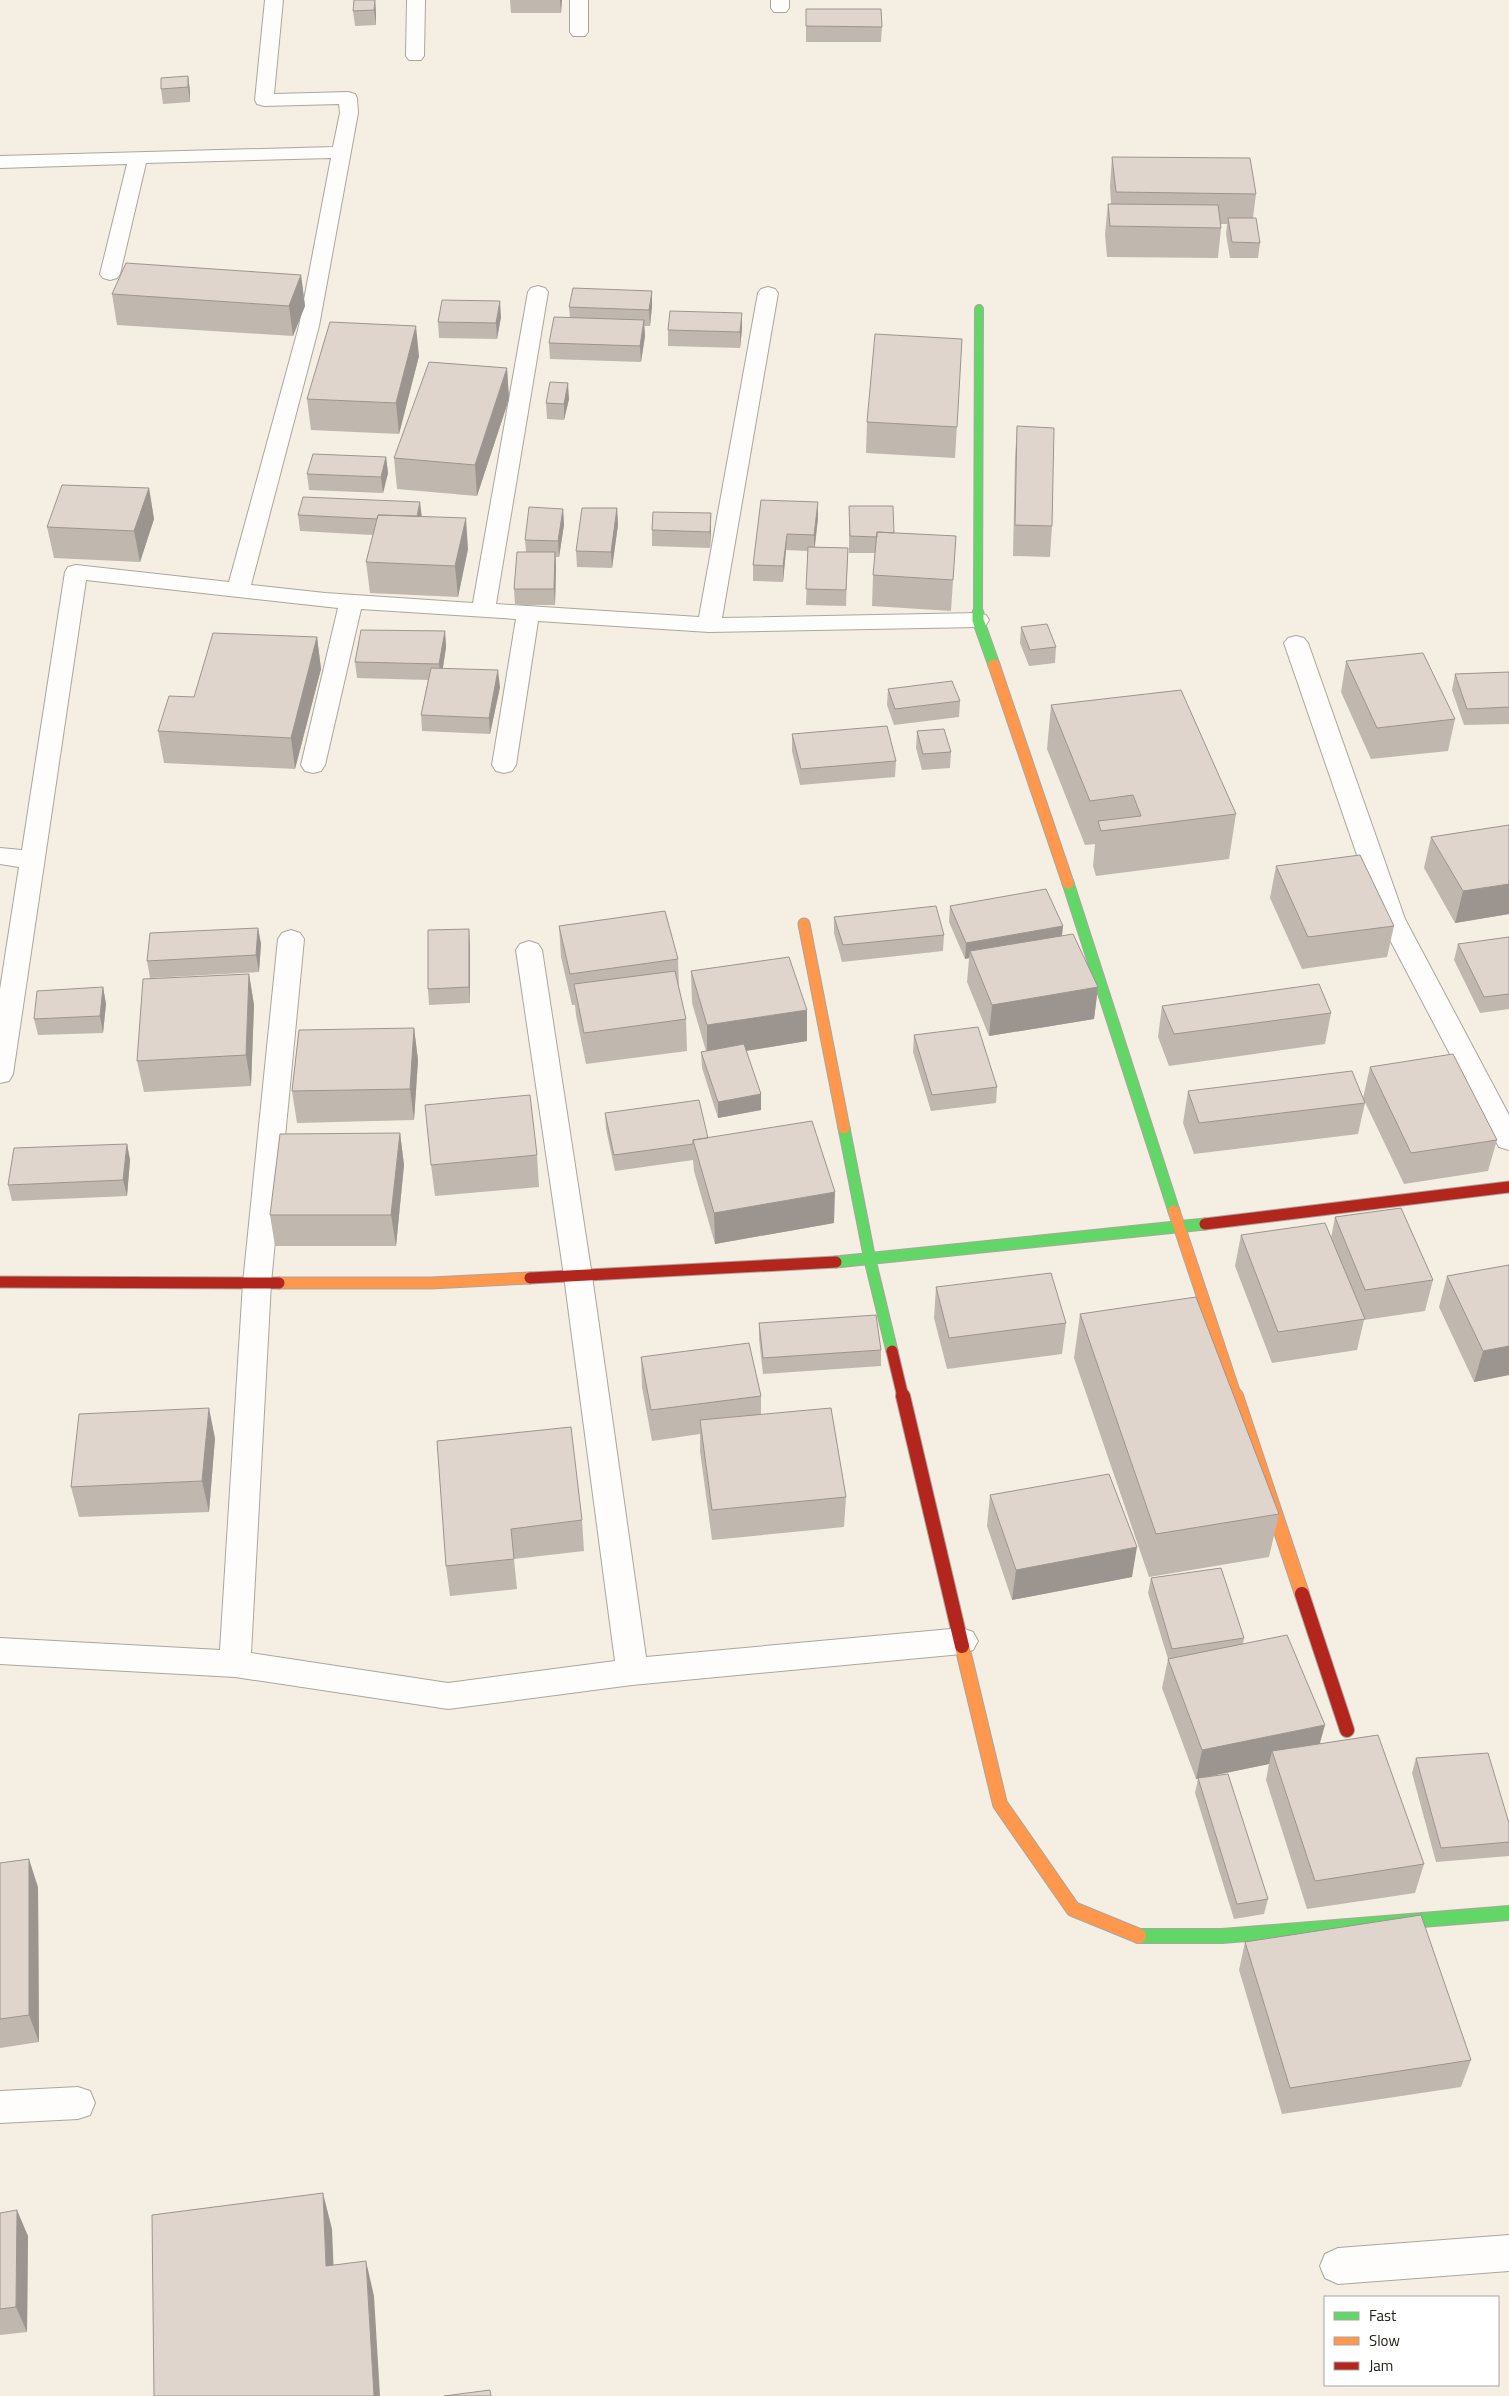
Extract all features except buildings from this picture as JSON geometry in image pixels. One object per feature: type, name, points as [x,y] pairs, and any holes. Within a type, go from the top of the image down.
[{"type":"street","points":[[238,591],[309,326],[350,113],[348,98],[264,100],[274,0]]},
{"type":"street","points":[[415,56],[416,0]]},
{"type":"street","points":[[579,0],[579,32]]},
{"type":"street","points":[[0,162],[342,152]]},
{"type":"street","points":[[110,274],[138,158]]},
{"type":"street","points":[[483,611],[538,292]]},
{"type":"street","points":[[710,625],[768,293]]},
{"type":"street","points":[[979,310],[978,620],[1077,908],[1179,1227],[1347,1730]]},
{"type":"street","points":[[0,1074],[76,572],[351,602],[710,625],[978,620]]},
{"type":"street","points":[[312,765],[351,602]]},
{"type":"street","points":[[504,765],[528,613]]},
{"type":"street","points":[[1296,642],[1392,919],[1509,1140]]},
{"type":"street","points":[[0,856],[33,860]]},
{"type":"street","points":[[804,924],[870,1260],[1000,1804],[1073,1909],[1135,1936],[1222,1936],[1509,1913]]},
{"type":"street","points":[[235,1664],[257,1283],[291,939]]},
{"type":"street","points":[[529,950],[578,1276],[632,1672]]},
{"type":"street","points":[[0,1282],[431,1283],[870,1260],[1179,1227],[1509,1187]]},
{"type":"street","points":[[0,1650],[235,1664],[448,1696],[632,1672],[962,1641]]},
{"type":"street","points":[[0,2107],[78,2103]]},
{"type":"street","points":[[1338,2266],[1509,2253]]},
{"type":"traffic: fast","points":[[979,309],[978,620],[994,665]]},
{"type":"traffic: fast","points":[[1068,883],[1174,1211]]},
{"type":"traffic: fast","points":[[844,1128],[870,1260],[892,1351]]},
{"type":"traffic: fast","points":[[836,1262],[1205,1224]]},
{"type":"traffic: fast","points":[[1139,1936],[1222,1936],[1509,1913]]},
{"type":"traffic: slow","points":[[994,665],[1068,883]]},
{"type":"traffic: slow","points":[[804,924],[844,1128]]},
{"type":"traffic: slow","points":[[1174,1211],[1302,1594]]},
{"type":"traffic: slow","points":[[279,1283],[431,1283],[530,1278]]},
{"type":"traffic: slow","points":[[962,1646],[1000,1804],[1073,1909],[1139,1936]]},
{"type":"traffic: jam","points":[[1205,1224],[1509,1187]]},
{"type":"traffic: jam","points":[[530,1278],[836,1262]]},
{"type":"traffic: jam","points":[[0,1282],[279,1283]]},
{"type":"traffic: jam","points":[[892,1351],[962,1646]]},
{"type":"traffic: jam","points":[[1302,1594],[1347,1730]]}]
